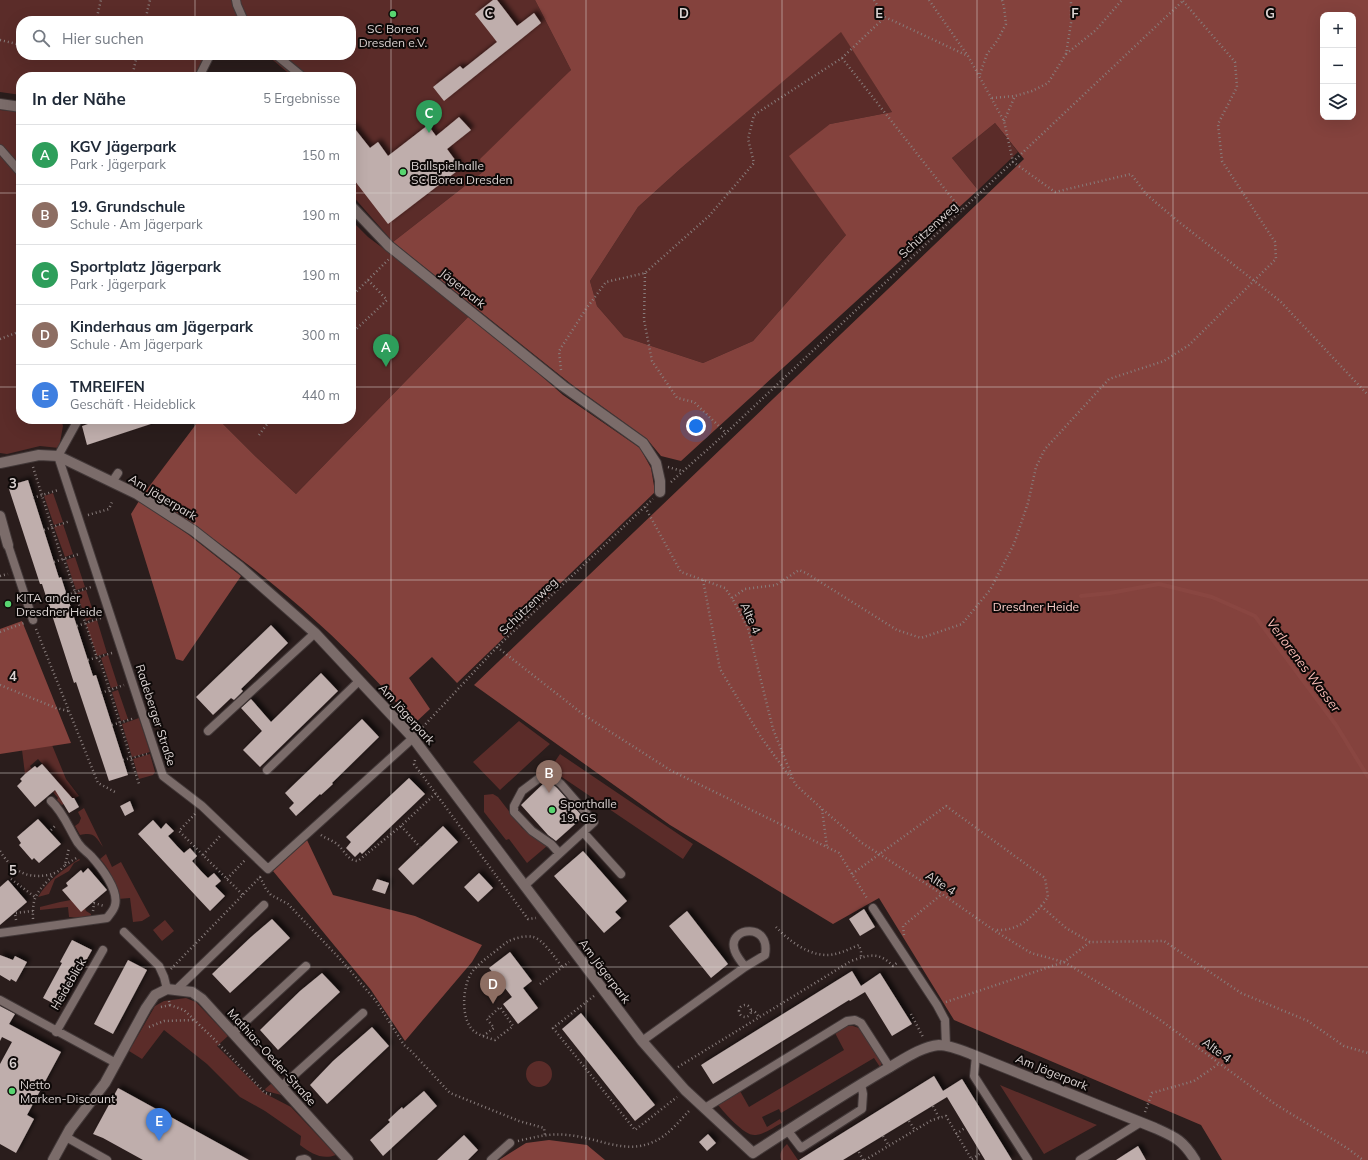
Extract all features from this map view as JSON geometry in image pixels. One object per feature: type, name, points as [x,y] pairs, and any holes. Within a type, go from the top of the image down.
[{"type":"street","points":[[0,104],[16,106]]},
{"type":"street","name":"Jägerpark","points":[[356,211],[389,246],[563,386],[643,442],[656,463],[660,481],[660,492]]},
{"type":"street","name":"Am Jägerpark","points":[[0,463],[39,455],[58,456],[136,494],[194,531],[240,567],[315,633],[359,681],[447,783],[642,1041],[685,1090],[753,1153],[861,1084],[909,1056],[929,1047],[938,1045],[946,1046],[976,1056],[1141,1122],[1177,1138],[1188,1148],[1195,1160]]},
{"type":"street","points":[[0,516],[8,545]]},
{"type":"street","points":[[53,1160],[70,1129],[105,1083],[146,1008],[155,996],[171,989]]},
{"type":"street","name":"Mathias-Oeder-Straße","points":[[171,989],[192,992],[202,999],[348,1160]]},
{"type":"lane","points":[[236,0],[239,16]]},
{"type":"lane","points":[[202,72],[208,60]]},
{"type":"lane","points":[[282,60],[297,72]]},
{"type":"lane","points":[[0,149],[16,167]]},
{"type":"lane","points":[[58,456],[75,424]]},
{"type":"lane","name":"Radeberger Straße","points":[[58,456],[163,776],[202,806],[268,869],[410,741]]},
{"type":"lane","points":[[112,482],[118,473]]},
{"type":"lane","points":[[8,545],[33,620]]},
{"type":"lane","points":[[208,731],[315,633]]},
{"type":"lane","points":[[268,770],[359,681]]},
{"type":"lane","points":[[524,886],[594,822],[577,801],[553,776],[550,775],[538,779],[522,792],[514,806],[514,812],[532,831],[551,844],[559,853]]},
{"type":"lane","points":[[0,933],[107,918],[116,904],[112,887],[104,871],[90,854],[84,851],[72,834],[65,818],[51,802]]},
{"type":"lane","points":[[583,832],[621,874]]},
{"type":"lane","points":[[124,932],[159,966],[171,989],[264,905]]},
{"type":"lane","points":[[873,908],[937,1005],[945,1020],[946,1046]]},
{"type":"lane","points":[[642,1041],[745,967],[765,955],[766,947],[763,938],[758,933],[751,930],[743,932],[736,938],[733,946],[736,954],[745,967]]},
{"type":"lane","name":"Heideblick","points":[[56,1032],[103,950]]},
{"type":"lane","points":[[233,1033],[306,966]]},
{"type":"lane","points":[[0,1000],[56,1032],[116,1063]]},
{"type":"lane","points":[[282,1086],[362,1014]]},
{"type":"lane","points":[[702,1105],[847,1021],[855,1020],[861,1023],[890,1068]]},
{"type":"lane","points":[[976,1056],[974,1076],[1028,1160]]},
{"type":"lane","points":[[788,1131],[801,1148],[862,1109],[863,1094],[861,1084]]},
{"type":"lane","points":[[1080,1160],[1141,1122]]},
{"type":"lane","points":[[66,1137],[107,1160]]},
{"type":"lane","points":[[491,1160],[510,1143]]},
{"type":"lane","points":[[300,1160],[307,1160]]},
{"type":"path","points":[[97,16],[101,0]]},
{"type":"path","points":[[146,16],[150,0]]},
{"type":"path","points":[[874,0],[885,17],[968,56]]},
{"type":"path","points":[[929,0],[968,56],[1004,121],[1013,162],[1055,192],[1131,174],[1147,195],[1179,222],[1280,300],[1368,395]]},
{"type":"path","points":[[979,75],[987,54],[997,41],[1006,24],[1002,0]]},
{"type":"path","points":[[1066,54],[1072,23],[1071,0]]},
{"type":"path","points":[[992,98],[1015,96],[1032,91],[1048,83],[1066,54],[1096,30],[1122,0]]},
{"type":"path","points":[[732,598],[745,589],[776,585],[799,570],[897,630],[921,638],[962,624],[990,590],[1014,544],[1028,503],[1036,467],[1045,449],[1109,379],[1164,362],[1189,345],[1276,259],[1275,242],[1222,161],[1218,124],[1237,87],[1235,62],[1184,0]]},
{"type":"path","name":"Schützenweg","points":[[682,472],[726,433],[1184,0]]},
{"type":"path","points":[[563,386],[559,351],[586,309],[606,282],[645,273],[708,216],[754,163],[748,139],[754,115],[842,58],[885,17]]},
{"type":"path","points":[[0,40],[16,44]]},
{"type":"path","points":[[842,58],[962,210]]},
{"type":"path","points":[[133,72],[136,60]]},
{"type":"path","points":[[1004,121],[1015,96]]},
{"type":"path","points":[[356,292],[397,252]]},
{"type":"path","points":[[645,273],[644,320],[652,361],[677,398],[694,402],[726,433]]},
{"type":"path","points":[[356,329],[387,300],[368,280]]},
{"type":"path","points":[[0,339],[16,333]]},
{"type":"path","points":[[259,435],[267,424]]},
{"type":"path","points":[[34,470],[97,658],[101,663],[139,784]]},
{"type":"path","points":[[33,498],[54,491]]},
{"type":"path","name":"Schützenweg","points":[[410,741],[497,648],[660,492]]},
{"type":"path","points":[[44,530],[108,509],[112,502]]},
{"type":"path","name":"Alte 4","points":[[645,507],[681,572],[725,588],[732,598],[748,628],[773,729],[794,784],[862,843],[1031,953],[1064,962],[1156,1017],[1275,1104],[1364,1160]]},
{"type":"path","points":[[54,562],[89,550]]},
{"type":"path","points":[[704,580],[720,669],[761,737],[794,784]]},
{"type":"path","points":[[67,595],[100,584]]},
{"type":"path","points":[[77,626],[110,615]]},
{"type":"path","points":[[0,632],[33,620],[98,783],[114,792]]},
{"type":"path","points":[[497,648],[584,716],[670,770],[839,853],[873,908]]},
{"type":"path","points":[[88,660],[121,650]]},
{"type":"path","points":[[0,685],[56,708],[69,711]]},
{"type":"path","points":[[102,693],[110,690]]},
{"type":"path","points":[[112,725],[134,718]]},
{"type":"path","points":[[410,741],[417,756],[414,764],[528,919],[547,916]]},
{"type":"path","points":[[123,760],[141,756]]},
{"type":"path","points":[[313,829],[324,838],[337,843],[349,858],[354,861],[358,861],[401,826],[447,783]]},
{"type":"path","points":[[852,874],[946,806],[1045,878],[1048,897],[1041,906],[1027,920],[1013,928],[995,930]]},
{"type":"path","points":[[822,809],[827,847]]},
{"type":"path","points":[[195,814],[179,831],[243,895]]},
{"type":"path","points":[[401,826],[420,847]]},
{"type":"path","points":[[34,929],[34,899],[40,890],[64,865],[72,834]]},
{"type":"path","points":[[203,854],[219,838]]},
{"type":"path","points":[[0,852],[13,867],[30,876],[55,874]]},
{"type":"path","points":[[227,878],[238,867]]},
{"type":"path","points":[[260,877],[271,895],[288,904],[342,961],[376,1001],[404,1045],[450,1093],[519,1121],[544,1128],[545,1135]]},
{"type":"path","points":[[11,879],[35,897]]},
{"type":"path","points":[[164,976],[257,880]]},
{"type":"path","points":[[899,946],[905,943],[903,926],[942,894]]},
{"type":"path","points":[[1041,906],[1066,928],[1090,942],[1164,941],[1241,993],[1308,1021],[1344,1046],[1368,1053]]},
{"type":"path","points":[[17,931],[15,913],[33,911]]},
{"type":"path","points":[[776,927],[787,939],[797,946],[814,952],[828,955],[842,952],[859,945],[862,952],[860,958]]},
{"type":"path","points":[[483,1036],[494,1028],[487,1019],[500,1007],[513,1026],[495,1040],[483,1036],[474,1031],[466,1019],[464,995],[472,973],[480,963],[510,940],[534,937],[540,940],[562,967]]},
{"type":"path","points":[[937,1005],[1064,962],[1090,942]]},
{"type":"path","points":[[540,984],[577,956]]},
{"type":"path","points":[[669,1072],[851,961],[860,958],[878,956],[886,959],[893,966],[906,958]]},
{"type":"path","points":[[171,989],[170,1005],[184,1010],[215,1040],[264,1092],[278,1097]]},
{"type":"path","points":[[602,990],[553,1028],[635,1130],[685,1090]]},
{"type":"path","points":[[751,1011],[751,1014],[747,1017],[742,1017],[738,1012],[740,1007],[744,1004],[749,1006],[751,1011],[755,1012],[759,1017]]},
{"type":"path","points":[[911,1014],[924,1040]]},
{"type":"path","points":[[146,1029],[152,1025],[164,1021],[195,1020]]},
{"type":"path","points":[[1141,1122],[1152,1094],[1194,1081],[1220,1063]]},
{"type":"path","points":[[510,1143],[545,1135],[567,1135],[619,1146],[643,1146],[655,1142],[702,1105]]},
{"type":"path","points":[[933,1106],[939,1118]]},
{"type":"path","points":[[858,1152],[864,1160],[932,1120],[946,1116],[972,1160],[981,1154]]},
{"type":"path","points":[[909,1121],[915,1130]]},
{"type":"path","points":[[956,1134],[965,1128]]},
{"type":"path","points":[[884,1136],[889,1146]]},
{"type":"shaded area","points":[[0,0],[535,0],[571,70],[484,171],[393,242],[356,200],[356,72],[287,72],[273,60],[356,60],[356,16],[16,16],[16,60],[202,60],[196,72],[16,72],[16,94],[0,92]]},
{"type":"shaded area","points":[[841,31],[892,112],[830,124],[846,235],[753,341],[703,363],[624,337],[597,306],[590,281],[638,207]]},
{"type":"shaded area","points":[[0,110],[16,112],[16,424],[62,424],[63,426],[59,448],[40,446],[7,454],[0,453]]},
{"type":"shaded area","points":[[995,123],[1018,152],[978,190],[952,158]]},
{"type":"shaded area","points":[[356,225],[368,237],[471,314],[296,494],[223,424],[356,424]]},
{"type":"shaded area","points":[[53,493],[63,522],[54,525],[44,496]]},
{"type":"shaded area","points":[[63,524],[73,554],[65,557],[54,527]]},
{"type":"shaded area","points":[[75,557],[85,587],[76,590],[66,560]]},
{"type":"shaded area","points":[[86,590],[95,617],[86,621],[77,593]]},
{"type":"shaded area","points":[[97,620],[107,653],[97,656],[86,624]]},
{"type":"shaded area","points":[[108,655],[118,686],[111,688],[101,658]]},
{"type":"shaded area","points":[[118,690],[128,719],[121,721],[112,692]]},
{"type":"shaded area","points":[[139,718],[150,752],[132,757],[122,724]]},
{"type":"shaded area","points":[[519,721],[550,744],[500,790],[473,762]]},
{"type":"shaded area","points":[[52,745],[66,779],[79,796],[62,805],[57,800],[58,798],[53,792],[61,785],[38,759],[30,766],[32,769],[25,774],[22,750]]},
{"type":"shaded area","points":[[150,754],[155,772],[153,775],[139,779],[133,759]]},
{"type":"shaded area","points":[[560,754],[693,844],[683,859],[550,769]]},
{"type":"shaded area","points":[[493,794],[498,797],[522,828],[547,846],[527,863],[509,839],[506,840],[484,812],[484,795]]},
{"type":"shaded area","points":[[84,808],[103,847],[94,836],[88,834],[80,835],[75,826],[79,823],[81,818],[78,812]]},
{"type":"shaded area","points":[[106,854],[112,867],[121,862],[150,916],[142,921],[133,922],[130,898],[118,899],[112,878],[104,863],[100,859]]},
{"type":"shaded area","points":[[79,859],[80,860],[74,863],[69,871],[55,879],[49,894],[38,897],[51,881]]},
{"type":"shaded area","points":[[71,900],[85,908],[91,916],[82,918],[69,917],[68,907],[40,910],[40,907]]},
{"type":"shaded area","points":[[165,920],[174,931],[162,941],[153,930]]},
{"type":"shaded area","points":[[186,998],[196,1002],[228,1036],[217,1046],[264,1093],[291,1107],[336,1155],[326,1157],[317,1155],[304,1148],[300,1145],[301,1136],[265,1111],[240,1097],[207,1064],[164,1030],[142,1059],[129,1051],[155,1006],[164,1001]]},
{"type":"shaded area","points":[[847,1026],[862,1029],[882,1063],[880,1067],[874,1058],[781,1113],[779,1109],[762,1117],[767,1127],[780,1119],[782,1123],[766,1132],[756,1135],[751,1135],[746,1132],[730,1119],[718,1105],[740,1091],[749,1107],[844,1050],[835,1033]]},
{"type":"shaded area","points":[[539,1061],[548,1065],[552,1074],[548,1083],[539,1087],[530,1083],[526,1074],[530,1065]]},
{"type":"shaded area","points":[[272,1083],[285,1096],[266,1091],[265,1089]]},
{"type":"shaded area","points":[[1000,1085],[1097,1125],[1044,1154]]},
{"type":"shaded area","points":[[787,1144],[798,1160],[781,1160],[781,1151]]},
{"type":"green space","name":"Dresdner Heide","points":[[535,0],[1368,0],[1368,1160],[1222,1160],[1201,1125],[954,1020],[879,898],[833,924],[670,825],[474,685],[1024,159],[995,123],[952,158],[978,190],[681,461],[661,456],[647,439],[571,384],[393,242],[484,171],[480,159],[571,70]],"holes":[[[841,32],[892,112],[830,124],[789,156],[846,235],[753,341],[703,363],[624,337],[597,306],[590,281],[638,207],[680,169]]]},
{"type":"green space","points":[[471,314],[563,395],[640,448],[651,468],[655,492],[457,683],[432,657],[409,678],[430,709],[415,723],[356,659],[277,587],[190,522],[145,492],[196,424],[223,424],[296,494]]},
{"type":"green space","points":[[139,501],[189,535],[241,576],[183,661],[176,659],[131,514]]},
{"type":"green space","points":[[22,621],[71,743],[0,754],[0,629]]},
{"type":"green space","points":[[307,840],[333,895],[415,916],[482,945],[472,962],[405,1041],[371,990],[273,871]]},
{"type":"green space","points":[[549,1140],[587,1145],[605,1160],[499,1160],[526,1143]]},
{"type":"building","points":[[493,0],[497,0],[517,26],[534,13],[541,23],[444,101],[433,87],[460,66],[463,69],[497,42],[475,14]]},
{"type":"building","name":"Ballspielhalle SC Borea Dresden","points":[[459,117],[471,130],[447,149],[461,168],[388,224],[356,182],[356,130],[370,148],[378,142],[388,156],[428,125],[436,136]]},
{"type":"building","points":[[88,424],[151,424],[87,445],[82,426]]},
{"type":"building","points":[[28,480],[59,578],[61,577],[93,676],[96,675],[128,775],[109,781],[76,682],[74,683],[42,584],[40,584],[8,486]]},
{"type":"building","points":[[271,625],[288,643],[241,689],[243,691],[234,700],[231,698],[213,715],[196,697]]},
{"type":"building","points":[[321,673],[338,691],[260,767],[243,750],[262,731],[241,708],[251,699],[271,722]]},
{"type":"building","points":[[362,719],[379,737],[332,783],[333,784],[296,816],[289,808],[294,803],[285,793]]},
{"type":"building","points":[[42,764],[72,798],[74,798],[79,807],[69,813],[55,790],[35,807],[17,786],[22,781],[20,779],[25,774],[35,766],[37,768]]},
{"type":"building","points":[[409,778],[425,794],[362,854],[360,852],[355,857],[346,848],[351,842],[346,837]]},
{"type":"building","name":"Sporthalle 19. GS","points":[[549,781],[583,817],[556,841],[548,835],[521,805],[544,783]]},
{"type":"building","points":[[130,801],[134,811],[125,816],[120,806]]},
{"type":"building","points":[[38,819],[61,844],[39,863],[34,858],[32,860],[19,845],[21,843],[17,837]]},
{"type":"building","points":[[153,820],[161,829],[166,823],[174,831],[168,836],[184,853],[190,848],[197,856],[192,861],[208,878],[214,873],[221,881],[215,886],[225,896],[210,911],[138,834]]},
{"type":"building","points":[[443,826],[458,842],[413,885],[398,869]]},
{"type":"building","points":[[583,851],[627,901],[615,912],[621,918],[604,933],[554,876]]},
{"type":"building","points":[[88,868],[107,890],[81,912],[62,890],[68,886],[66,883],[81,870],[83,873]]},
{"type":"building","points":[[479,873],[493,888],[478,902],[464,887]]},
{"type":"building","points":[[377,879],[389,883],[385,894],[372,890]]},
{"type":"building","points":[[8,880],[27,902],[0,925],[0,887]]},
{"type":"building","points":[[864,909],[875,927],[860,936],[849,919]]},
{"type":"building","points":[[687,911],[728,964],[711,978],[669,926]]},
{"type":"building","points":[[272,919],[290,938],[230,993],[212,974]]},
{"type":"building","points":[[72,940],[92,950],[60,1007],[43,998],[62,963],[60,962]]},
{"type":"building","points":[[510,952],[532,981],[523,988],[538,1008],[518,1024],[503,1004],[512,997],[489,968]]},
{"type":"building","points":[[0,955],[13,960],[15,956],[27,962],[16,982],[11,979],[10,981],[0,975]]},
{"type":"building","points":[[128,960],[147,970],[113,1034],[94,1024]]},
{"type":"building","points":[[852,971],[861,986],[880,973],[912,1024],[892,1036],[865,992],[850,1001],[849,1000],[713,1084],[701,1065]]},
{"type":"building","points":[[322,973],[340,992],[278,1050],[260,1030],[300,991]]},
{"type":"building","points":[[0,1006],[15,1014],[9,1024],[61,1052],[27,1115],[34,1119],[16,1153],[0,1144],[0,1064],[12,1042],[2,1037],[0,1041]]},
{"type":"building","points":[[581,1013],[655,1105],[635,1121],[562,1029]]},
{"type":"building","points":[[372,1027],[389,1046],[327,1104],[310,1085],[333,1061]]},
{"type":"building","points":[[934,1076],[943,1091],[962,1079],[1012,1160],[985,1160],[947,1097],[843,1160],[799,1160]]},
{"type":"building","points":[[118,1088],[249,1160],[143,1160],[93,1134]]},
{"type":"building","points":[[424,1091],[437,1106],[383,1156],[370,1140],[390,1122],[388,1120],[402,1107],[403,1109]]},
{"type":"building","points":[[708,1134],[716,1143],[707,1151],[699,1142]]},
{"type":"building","points":[[464,1135],[478,1150],[468,1160],[437,1160]]},
{"type":"building","points":[[1138,1146],[1146,1160],[1116,1160]]},
{"type":"waterway","name":"Verlorenes Wasser","points":[[1081,596],[1110,593],[1159,584],[1212,597],[1255,616],[1336,725],[1368,777]]},
{"type":"place","name":"SC Borea Dresden e.V.","points":[[393,14]]},
{"type":"place","name":"Sportplatz Jägerpark","points":[[429,133]]},
{"type":"place","name":"Ballspielhalle SC Borea Dresden","points":[[403,172]]},
{"type":"place","name":"KGV Jägerpark","points":[[386,367]]},
{"type":"place","name":"KITA an der Dresdner Heide","points":[[8,604]]},
{"type":"place","name":"19. Grundschule","points":[[549,793]]},
{"type":"place","name":"Sporthalle 19. GS","points":[[552,810]]},
{"type":"place","name":"Kinderhaus am Jägerpark","points":[[493,1004]]},
{"type":"place","name":"Netto Marken-Discount","points":[[12,1091]]},
{"type":"place","name":"TMREIFEN","points":[[159,1141]]}]
